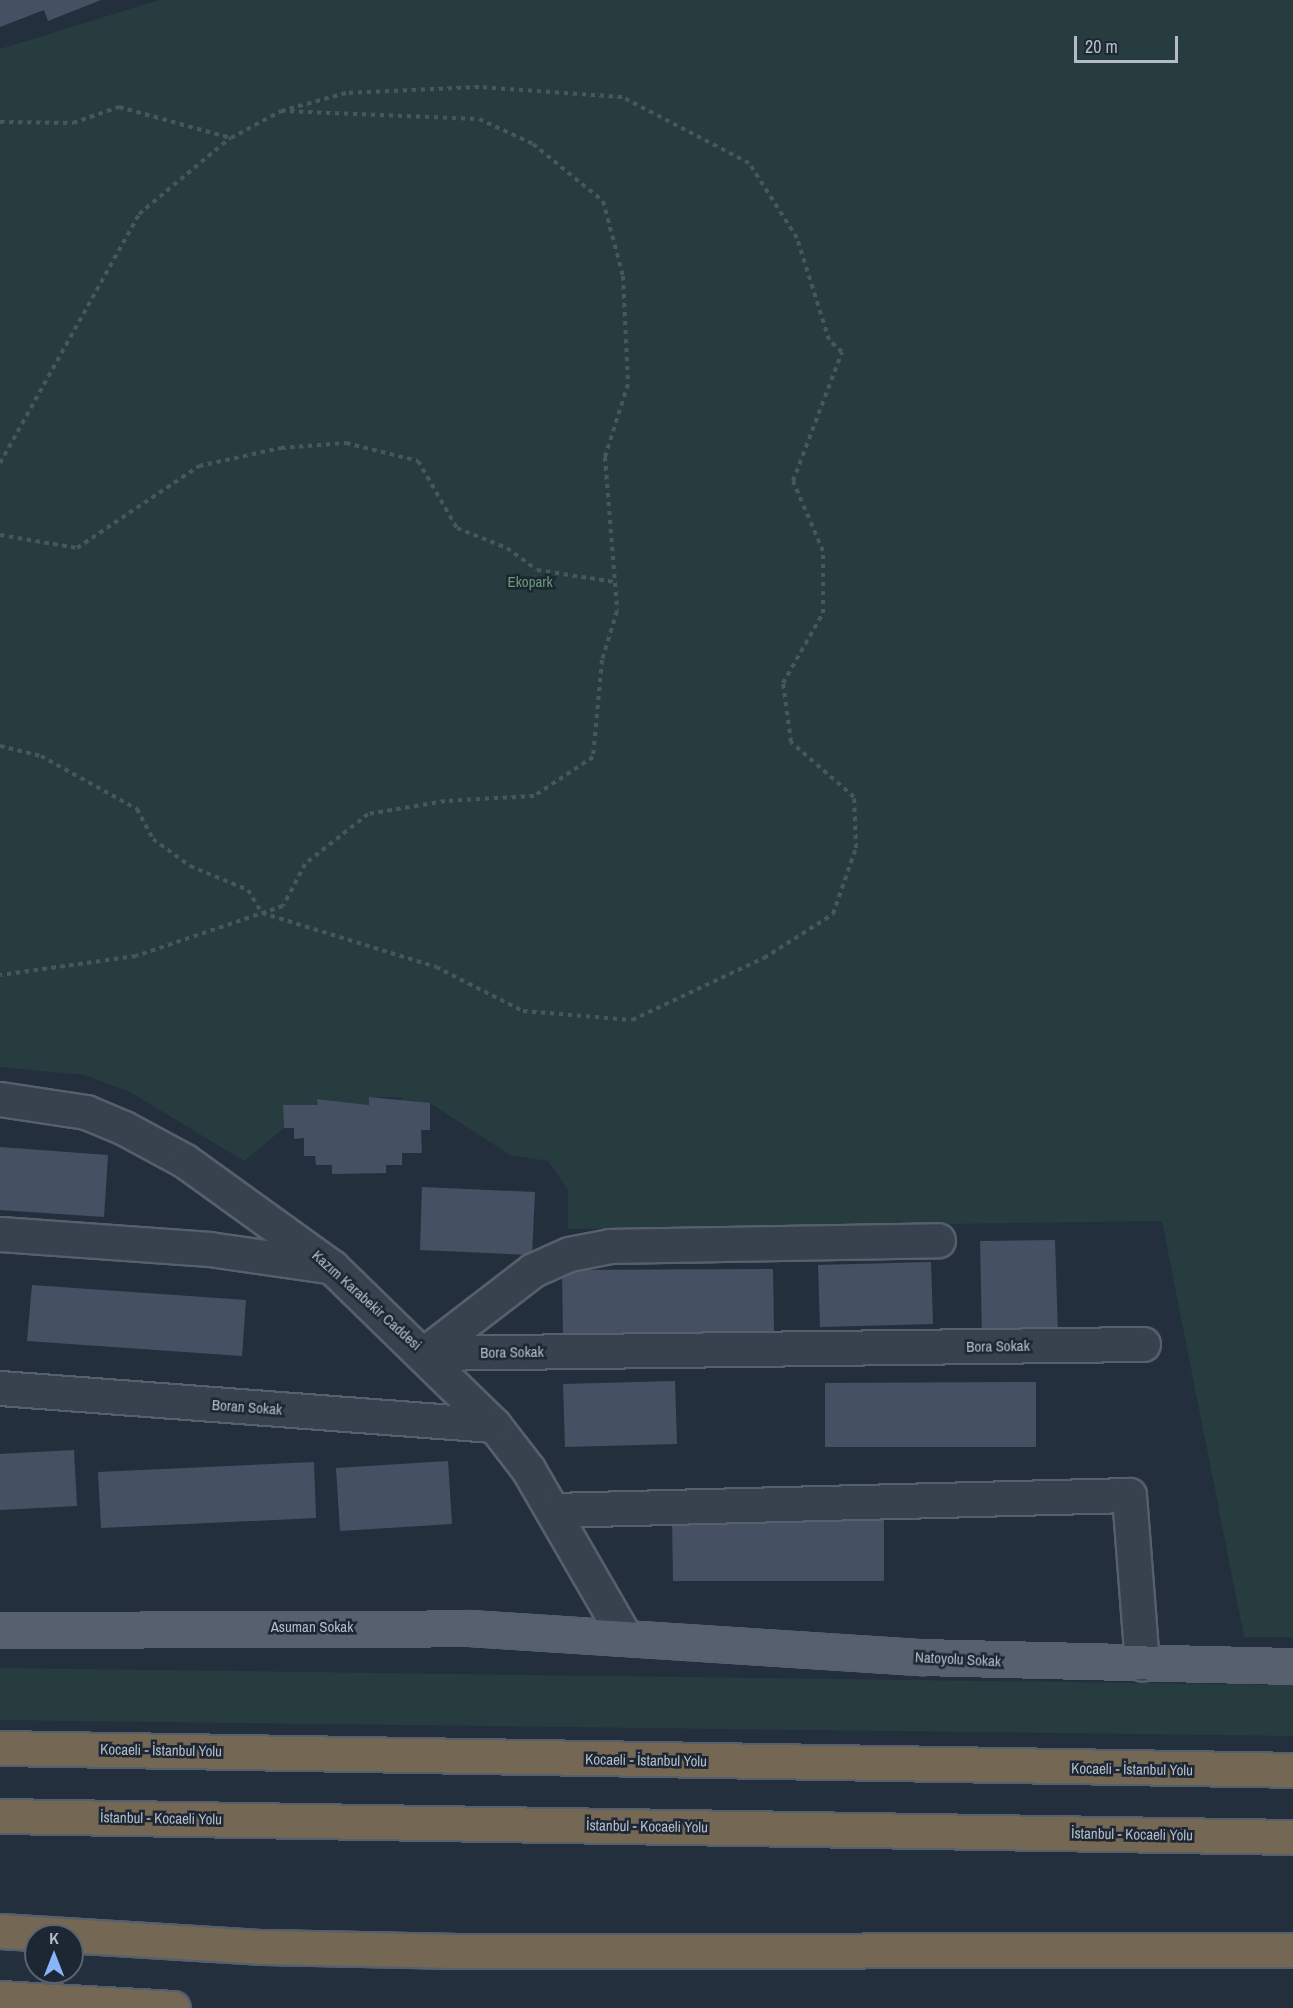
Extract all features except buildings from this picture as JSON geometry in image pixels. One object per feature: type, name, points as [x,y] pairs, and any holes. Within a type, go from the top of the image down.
[{"type":"highway","name":"Kocaeli - İstanbul Yolu","points":[[0,1748],[1293,1770]]},
{"type":"highway","name":"İstanbul - Kocaeli Yolu","points":[[0,1816],[1293,1837]]},
{"type":"highway","points":[[0,1931],[264,1947],[446,1951],[1293,1950]]},
{"type":"highway","points":[[0,1998],[173,2008]]},
{"type":"main road","name":"Asuman Sokak","points":[[0,1630],[328,1626],[625,1636]]},
{"type":"main road","name":"Natoyolu Sokak","points":[[625,1636],[921,1657],[1142,1665],[1293,1666]]},
{"type":"street","name":"Kazım Karabekir Caddesi","points":[[0,1099],[86,1112],[124,1128],[185,1161],[332,1267],[425,1353],[494,1425],[553,1510],[625,1636]]},
{"type":"street","points":[[0,1234],[209,1249],[332,1267]]},
{"type":"street","points":[[425,1353],[533,1270],[579,1252],[610,1246],[938,1240]]},
{"type":"street","name":"Bora Sokak","points":[[425,1353],[1143,1344]]},
{"type":"street","name":"Boran Sokak","points":[[0,1388],[494,1425]]},
{"type":"street","points":[[553,1510],[1129,1495],[1142,1665]]},
{"type":"path","points":[[0,463],[139,213],[231,138],[281,111],[346,93],[479,87],[622,97],[749,163],[797,238],[829,340],[842,352],[793,481],[823,551],[823,613],[783,683],[791,742],[854,797],[856,848],[833,914],[764,958],[632,1020],[523,1011],[436,967],[262,913],[248,890],[190,866],[153,839],[137,809],[42,756],[0,746]]},
{"type":"path","points":[[0,122],[73,123],[119,107],[231,138]]},
{"type":"path","points":[[0,975],[136,956],[283,906],[305,864],[368,814],[445,801],[534,796],[593,757],[602,660],[617,611],[605,457],[628,384],[623,276],[603,201],[533,144],[479,119],[281,111]]},
{"type":"path","points":[[0,535],[77,548],[199,466],[281,448],[346,443],[418,461],[457,528],[507,548],[537,570],[615,582]]},
{"type":"green space","name":"Ekopark","points":[[159,0],[1293,0],[1293,1637],[1244,1637],[1162,1221],[568,1229],[568,1190],[548,1161],[510,1155],[430,1103],[402,1103],[402,1097],[369,1097],[369,1105],[318,1099],[318,1105],[283,1105],[284,1128],[244,1161],[130,1092],[84,1075],[0,1067],[0,49]]},
{"type":"green space","points":[[0,1668],[1293,1685],[1293,1736],[0,1720]]}]
